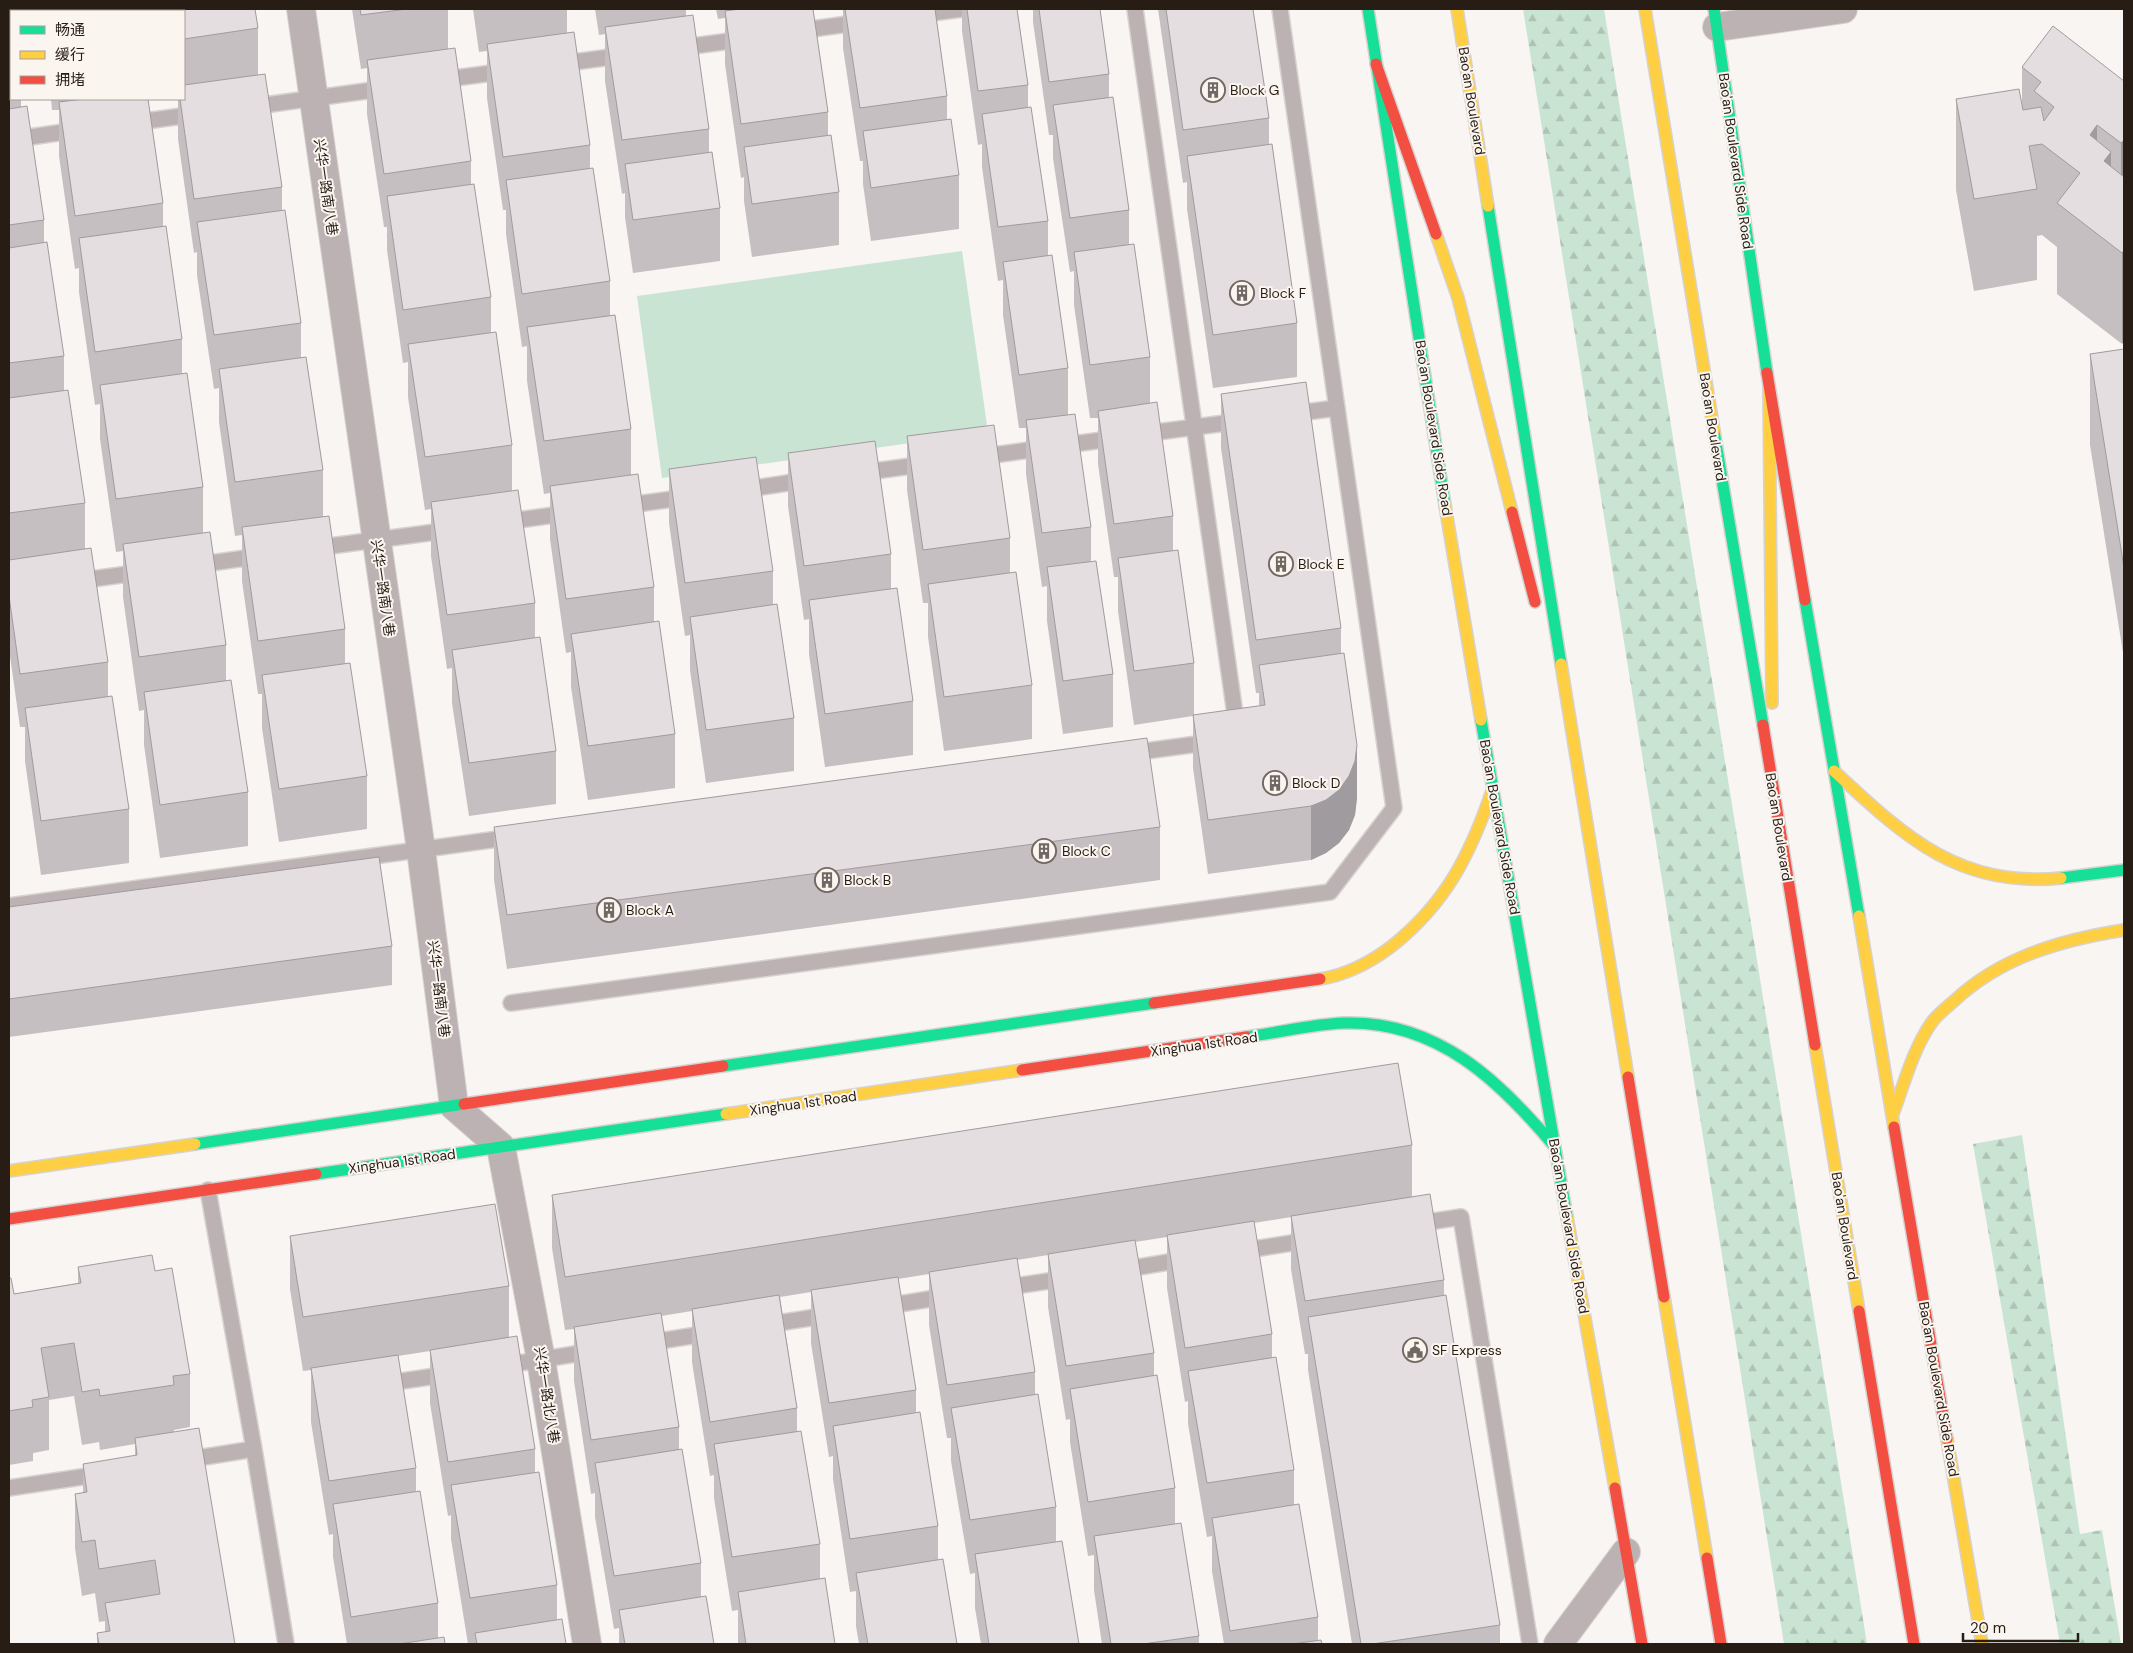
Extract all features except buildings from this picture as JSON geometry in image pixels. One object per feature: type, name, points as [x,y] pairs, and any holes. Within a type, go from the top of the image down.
[{"type":"main road","name":"Bao'an Boulevard Side Road","points":[[1368,9],[1390,163],[1493,787],[1642,1644]]},
{"type":"main road","name":"Bao'an Boulevard","points":[[1458,9],[1578,768],[1721,1644]]},
{"type":"main road","name":"Bao'an Boulevard","points":[[1645,9],[1914,1644]]},
{"type":"main road","name":"Bao'an Boulevard Side Road","points":[[1715,18],[1769,386],[1982,1644]]},
{"type":"main road","points":[[1376,64],[1458,298],[1539,615]]},
{"type":"main road","points":[[1769,386],[1773,792]]},
{"type":"main road","points":[[1546,644],[1578,768]]},
{"type":"main road","points":[[1834,771],[1900,830],[1939,856],[1984,874],[2031,879],[2124,870]]},
{"type":"main road","points":[[9,1171],[1339,976],[1385,951],[1424,919],[1455,880],[1478,836],[1493,787]]},
{"type":"main road","points":[[1892,1118],[1910,1065],[1931,1024],[1963,990],[2002,965],[2042,949],[2100,933],[2124,930]]},
{"type":"main road","name":"Xinghua 1st Road","points":[[9,1219],[1344,1024],[1398,1030],[1445,1047],[1487,1073],[1523,1108],[1556,1148]]},
{"type":"street","name":"兴华一路南八巷","points":[[301,9],[421,850],[454,1106]]},
{"type":"street","points":[[1715,18],[1843,9]]},
{"type":"street","points":[[454,1106],[501,1147]]},
{"type":"street","name":"兴华一路北八巷","points":[[501,1147],[541,1360],[587,1644]]},
{"type":"street","points":[[1558,1644],[1626,1552]]},
{"type":"lane","points":[[903,17],[962,9]]},
{"type":"lane","points":[[1120,755],[1238,739],[1135,9]]},
{"type":"lane","points":[[511,1003],[1330,892],[1394,808],[1280,9]]},
{"type":"lane","points":[[785,33],[873,21]]},
{"type":"lane","points":[[667,49],[755,37]]},
{"type":"lane","points":[[539,67],[638,53]]},
{"type":"lane","points":[[422,83],[520,70]]},
{"type":"lane","points":[[235,109],[402,86]]},
{"type":"lane","points":[[117,125],[215,112]]},
{"type":"lane","points":[[9,140],[97,128]]},
{"type":"lane","points":[[1280,416],[1337,408]]},
{"type":"lane","points":[[968,458],[1252,419]]},
{"type":"lane","points":[[850,475],[938,462]]},
{"type":"lane","points":[[722,492],[820,479]]},
{"type":"lane","points":[[603,508],[702,495]]},
{"type":"lane","points":[[485,525],[584,511]]},
{"type":"lane","points":[[299,550],[465,528]]},
{"type":"lane","points":[[183,566],[270,554]]},
{"type":"lane","points":[[67,582],[154,570]]},
{"type":"lane","points":[[9,906],[530,835]]},
{"type":"lane","points":[[208,1190],[286,1644]]},
{"type":"lane","points":[[1402,1226],[1461,1217],[1530,1644]]},
{"type":"lane","points":[[1226,1253],[1324,1238]]},
{"type":"lane","points":[[1109,1271],[1207,1256]]},
{"type":"lane","points":[[991,1290],[1080,1276]]},
{"type":"lane","points":[[864,1309],[962,1294]]},
{"type":"lane","points":[[747,1328],[845,1312]]},
{"type":"lane","points":[[629,1346],[727,1331]]},
{"type":"lane","points":[[483,1369],[610,1349]]},
{"type":"lane","points":[[365,1387],[463,1372]]},
{"type":"lane","points":[[167,1463],[254,1449]]},
{"type":"lane","points":[[9,1488],[118,1471]]},
{"type":"green space","points":[[1523,9],[1604,9],[1867,1644],[1784,1644]]},
{"type":"green space","points":[[962,251],[988,432],[662,478],[637,296]]},
{"type":"green space","points":[[2022,1135],[2080,1534],[2102,1530],[2121,1644],[2060,1644],[1973,1144]]},
{"type":"traffic: fast","points":[[1368,9],[1445,505]]},
{"type":"traffic: fast","points":[[1714,9],[1767,373]]},
{"type":"traffic: fast","points":[[1488,206],[1561,664]]},
{"type":"traffic: fast","points":[[1714,431],[1763,725]]},
{"type":"traffic: fast","points":[[1805,600],[1859,916]]},
{"type":"traffic: fast","points":[[1481,720],[1567,1217]]},
{"type":"traffic: fast","points":[[2061,878],[2124,870]]},
{"type":"traffic: fast","points":[[723,1066],[1154,1003]]},
{"type":"traffic: fast","points":[[1246,1037],[1344,1023],[1378,1025],[1408,1032],[1437,1044],[1464,1059],[1489,1078],[1512,1099],[1555,1147]]},
{"type":"traffic: fast","points":[[195,1144],[464,1104]]},
{"type":"traffic: fast","points":[[316,1174],[726,1114]]},
{"type":"traffic: slow","points":[[1457,9],[1488,206]]},
{"type":"traffic: slow","points":[[1645,9],[1714,431]]},
{"type":"traffic: slow","points":[[1436,234],[1458,298],[1512,512]]},
{"type":"traffic: slow","points":[[1769,386],[1772,703]]},
{"type":"traffic: slow","points":[[1445,505],[1481,720]]},
{"type":"traffic: slow","points":[[1561,664],[1628,1077]]},
{"type":"traffic: slow","points":[[1834,771],[1909,836],[1935,853],[1962,866],[1992,875],[2025,879],[2061,878]]},
{"type":"traffic: slow","points":[[1320,979],[1349,971],[1376,957],[1411,930],[1427,913],[1442,895],[1465,857],[1492,791]]},
{"type":"traffic: slow","points":[[1859,916],[1894,1127]]},
{"type":"traffic: slow","points":[[1893,1114],[1925,1032],[1939,1014],[1972,986],[2012,962],[2033,953],[2077,939],[2124,930]]},
{"type":"traffic: slow","points":[[1815,1045],[1859,1311]]},
{"type":"traffic: slow","points":[[726,1114],[1022,1070]]},
{"type":"traffic: slow","points":[[9,1171],[195,1144]]},
{"type":"traffic: slow","points":[[1567,1217],[1615,1488]]},
{"type":"traffic: slow","points":[[1664,1297],[1707,1558]]},
{"type":"traffic: slow","points":[[1947,1439],[1982,1644]]},
{"type":"traffic: jam","points":[[1376,64],[1436,234]]},
{"type":"traffic: jam","points":[[1767,373],[1805,600]]},
{"type":"traffic: jam","points":[[1512,512],[1535,602]]},
{"type":"traffic: jam","points":[[1763,725],[1815,1045]]},
{"type":"traffic: jam","points":[[1154,1003],[1320,979]]},
{"type":"traffic: jam","points":[[1022,1070],[1246,1037]]},
{"type":"traffic: jam","points":[[464,1104],[723,1066]]},
{"type":"traffic: jam","points":[[1628,1077],[1664,1297]]},
{"type":"traffic: jam","points":[[1894,1127],[1947,1439]]},
{"type":"traffic: jam","points":[[9,1219],[316,1174]]},
{"type":"traffic: jam","points":[[1859,1311],[1914,1644]]},
{"type":"traffic: jam","points":[[1615,1488],[1642,1644]]},
{"type":"traffic: jam","points":[[1707,1558],[1721,1644]]},
{"type":"place","name":"Block G","points":[[1213,90]]},
{"type":"place","name":"Block F","points":[[1242,293]]},
{"type":"place","name":"Block E","points":[[1281,564]]},
{"type":"place","name":"Block D","points":[[1275,783]]},
{"type":"place","name":"Block C","points":[[1044,851]]},
{"type":"place","name":"Block B","points":[[827,880]]},
{"type":"place","name":"Block A","points":[[609,910]]},
{"type":"place","name":"SF Express","points":[[1415,1350]]}]
